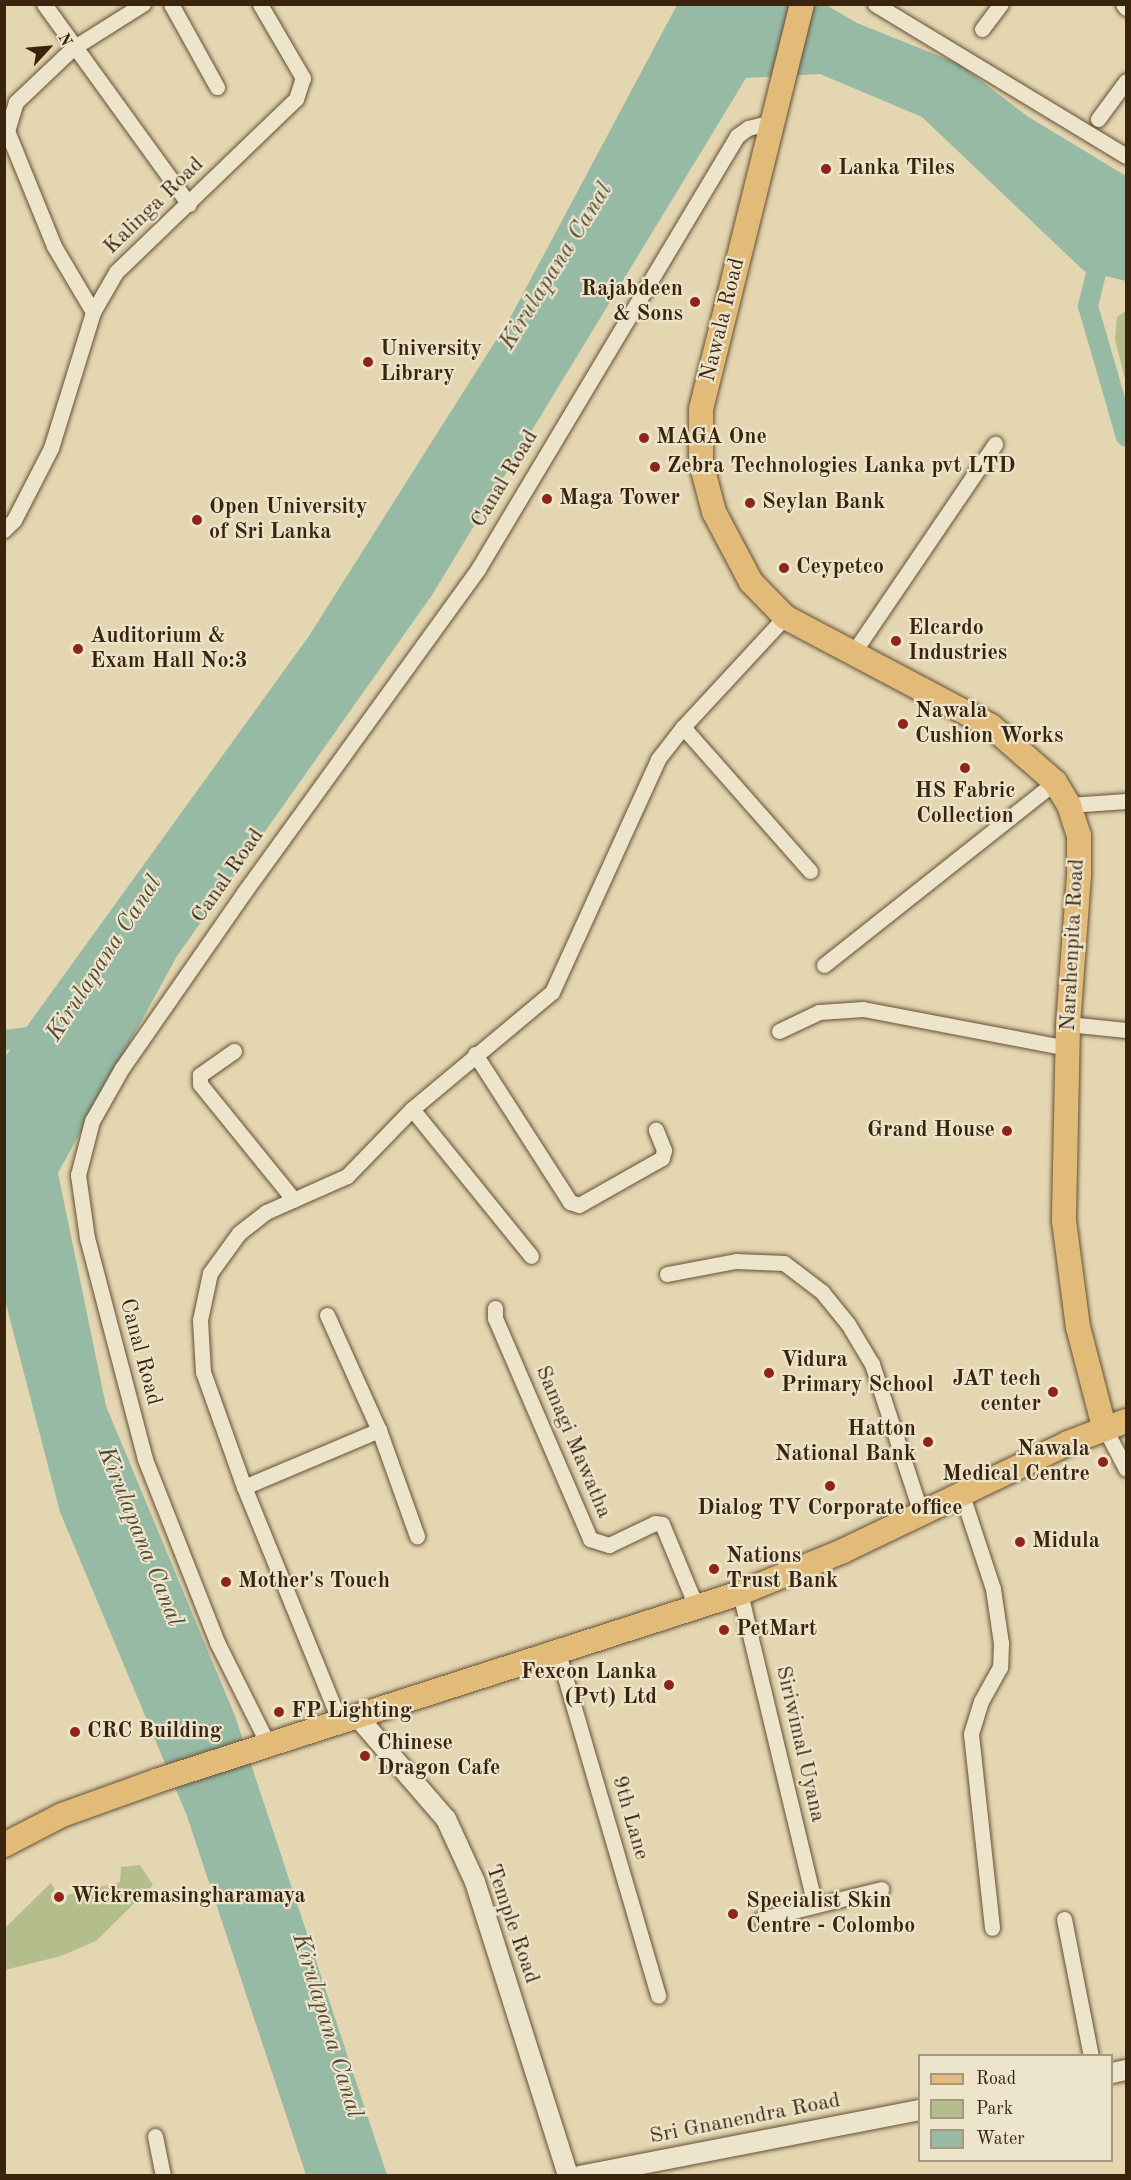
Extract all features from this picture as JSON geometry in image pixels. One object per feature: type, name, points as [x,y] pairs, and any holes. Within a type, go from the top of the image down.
[{"type":"main road","name":"Nawala Road","points":[[785,617],[751,582],[714,512],[701,463],[701,410],[802,4]]},
{"type":"main road","name":"Narahenpita Road","points":[[785,617],[990,726],[1055,782],[1069,805],[1079,835],[1079,875],[1068,1036],[1064,1221],[1078,1327],[1115,1424]]},
{"type":"main road","points":[[4,1845],[62,1815],[159,1780],[740,1593],[843,1551],[1115,1424]]},
{"type":"street","points":[[44,4],[73,48],[189,204]]},
{"type":"street","points":[[93,312],[54,246],[7,131],[16,102],[73,48],[143,4]]},
{"type":"street","points":[[171,4],[217,87]]},
{"type":"street","name":"Kalinga Road","points":[[4,530],[14,520],[51,448],[93,312],[116,272],[296,99],[303,78],[260,4]]},
{"type":"street","points":[[875,4],[1126,156]]},
{"type":"street","points":[[982,29],[1001,4]]},
{"type":"street","points":[[1123,4],[1126,8]]},
{"type":"street","points":[[1098,119],[1126,81]]},
{"type":"street","name":"Canal Road","points":[[267,1745],[217,1642],[145,1459],[87,1238],[78,1175],[92,1121],[122,1068],[245,891],[478,569],[737,136],[748,128],[772,122]]},
{"type":"street","points":[[853,653],[995,444]]},
{"type":"street","points":[[348,1719],[244,1487],[203,1372],[200,1320],[210,1273],[239,1233],[266,1212],[347,1176],[412,1109],[475,1054],[552,992],[565,969],[639,795],[658,759],[683,727],[785,617]]},
{"type":"street","points":[[683,727],[810,871]]},
{"type":"street","points":[[824,965],[1055,782]]},
{"type":"street","points":[[1069,805],[1126,801]]},
{"type":"street","points":[[779,1031],[819,1012],[863,1009],[1068,1036],[1126,1030]]},
{"type":"street","points":[[234,1051],[200,1075],[200,1084],[294,1200]]},
{"type":"street","points":[[475,1054],[570,1202],[579,1205],[662,1158],[664,1150],[656,1130]]},
{"type":"street","points":[[412,1109],[531,1256]]},
{"type":"street","points":[[667,1274],[736,1261],[784,1263],[822,1292],[848,1324],[872,1365],[921,1513]]},
{"type":"street","name":"Samagi Mawatha","points":[[495,1308],[495,1318],[590,1539],[609,1545],[655,1523],[662,1524],[696,1606]]},
{"type":"street","points":[[327,1315],[379,1430],[417,1536]]},
{"type":"street","points":[[1115,1424],[1126,1469]]},
{"type":"street","points":[[244,1487],[379,1430]]},
{"type":"street","points":[[962,1495],[993,1589],[1001,1643],[1000,1667],[981,1701],[972,1734],[992,1928]]},
{"type":"street","name":"Siriwimal Uyana","points":[[740,1593],[815,1905]]},
{"type":"street","name":"9th Lane","points":[[558,1653],[658,1996]]},
{"type":"street","name":"Temple Road","points":[[348,1719],[446,1819],[476,1882],[568,2175]]},
{"type":"street","points":[[761,1919],[881,1889]]},
{"type":"street","points":[[1064,1919],[1091,2054]]},
{"type":"street","name":"Sri Gnanendra Road","points":[[580,2175],[918,2110]]},
{"type":"street","points":[[155,2136],[164,2175]]},
{"type":"green space","points":[[1126,311],[1126,383],[1115,339],[1117,317]]},
{"type":"green space","points":[[140,1865],[153,1885],[96,1941],[61,1956],[5,1970],[5,1928],[51,1883],[59,1897],[120,1882],[121,1867]]},
{"type":"water","name":"Kirulapana Canal","points":[[677,5],[826,5],[857,23],[959,64],[1027,116],[1126,176],[1126,281],[1084,271],[922,117],[820,74],[746,78],[432,595],[177,956],[58,1173],[106,1406],[235,1716],[387,2175],[306,2175],[187,1816],[60,1512],[5,1300],[4,1058],[309,636],[510,318]]},
{"type":"waterway","points":[[1102,249],[1088,306],[1126,437]]},
{"type":"waterway","name":"Kirulapana Canal","points":[[4,1040],[43,1035]]},
{"type":"place","name":"Lanka Tiles","points":[[826,169]]},
{"type":"place","name":"Rajabdeen & Sons","points":[[695,302]]},
{"type":"place","name":"University Library","points":[[368,362]]},
{"type":"place","name":"MAGA One","points":[[644,438]]},
{"type":"place","name":"Zebra Technologies Lanka pvt LTD","points":[[655,467]]},
{"type":"place","name":"Maga Tower","points":[[547,499]]},
{"type":"place","name":"Seylan Bank","points":[[750,503]]},
{"type":"place","name":"Open University of Sri Lanka","points":[[197,520]]},
{"type":"place","name":"Ceypetco","points":[[784,568]]},
{"type":"place","name":"Elcardo Industries","points":[[896,641]]},
{"type":"place","name":"Auditorium & Exam Hall No:3","points":[[78,649]]},
{"type":"place","name":"Nawala Cushion Works","points":[[903,724]]},
{"type":"place","name":"HS Fabric Collection","points":[[965,768]]},
{"type":"place","name":"Grand House","points":[[1007,1131]]},
{"type":"place","name":"Vidura Primary School","points":[[769,1373]]},
{"type":"place","name":"JAT tech center","points":[[1053,1392]]},
{"type":"place","name":"Hatton National Bank","points":[[928,1442]]},
{"type":"place","name":"Nawala Medical Centre","points":[[1103,1462]]},
{"type":"place","name":"Dialog TV Corporate office","points":[[830,1486]]},
{"type":"place","name":"Midula","points":[[1020,1542]]},
{"type":"place","name":"Nations Trust Bank","points":[[714,1569]]},
{"type":"place","name":"Mother's Touch","points":[[226,1582]]},
{"type":"place","name":"PetMart","points":[[724,1630]]},
{"type":"place","name":"Fexcon Lanka (Pvt) Ltd","points":[[669,1685]]},
{"type":"place","name":"FP Lighting","points":[[279,1712]]},
{"type":"place","name":"CRC Building","points":[[75,1732]]},
{"type":"place","name":"Chinese Dragon Cafe","points":[[365,1756]]},
{"type":"place","name":"Wickremasingharamaya","points":[[59,1897]]},
{"type":"place","name":"Specialist Skin Centre - Colombo","points":[[733,1914]]}]
